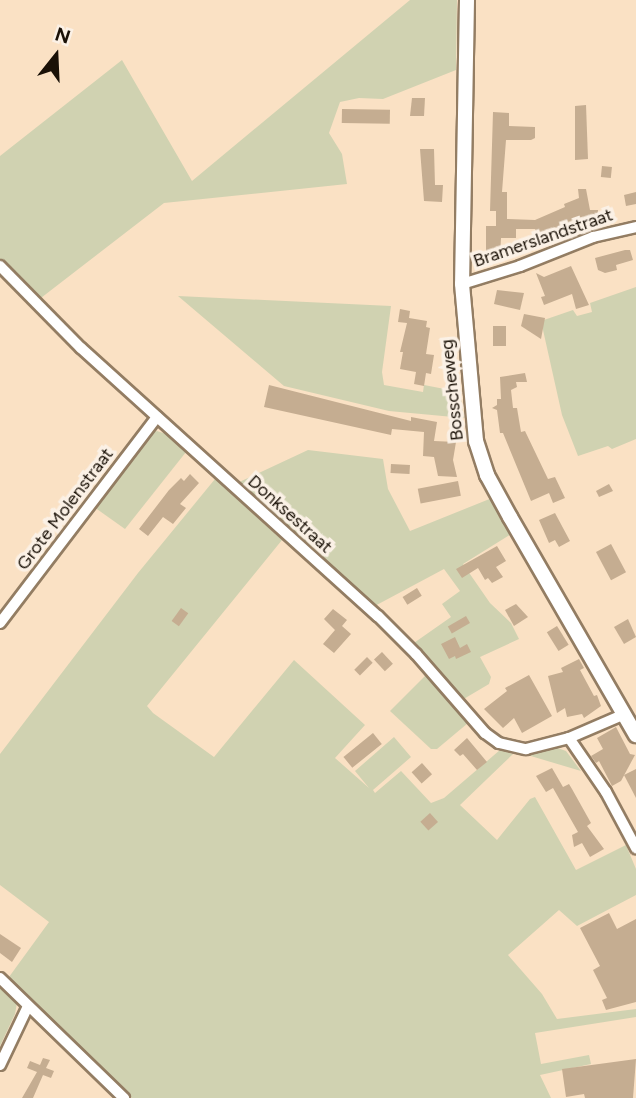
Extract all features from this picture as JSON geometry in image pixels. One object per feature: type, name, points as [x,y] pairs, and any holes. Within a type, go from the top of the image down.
[{"type":"street","name":"Bosscheweg","points":[[467,0],[462,284],[474,428],[487,475],[636,735]]},
{"type":"street","name":"Bramerslandstraat","points":[[462,284],[520,266],[593,237],[636,227]]},
{"type":"street","name":"Donksestraat","points":[[0,266],[81,348],[378,616],[416,654],[485,733],[506,746],[526,750],[569,738],[625,714]]},
{"type":"street","name":"Grote Molenstraat","points":[[0,623],[157,417]]},
{"type":"street","points":[[569,738],[606,792],[636,848]]},
{"type":"street","points":[[0,978],[124,1098]]},
{"type":"street","points":[[0,1065],[28,1006]]},
{"type":"green space","points":[[410,0],[457,0],[456,70],[383,99],[359,98],[340,102],[329,133],[342,154],[347,184],[164,203],[37,301],[0,262],[0,156],[122,60],[192,181]]},
{"type":"green space","points":[[636,287],[636,439],[612,449],[608,446],[578,456],[562,415],[541,321],[573,310],[577,316],[592,312],[590,303]]},
{"type":"green space","points":[[178,296],[391,306],[382,372],[384,385],[423,392],[424,385],[460,392],[464,418],[389,411],[284,386]]},
{"type":"green space","points":[[157,431],[166,434],[186,452],[125,529],[94,507],[148,435]]},
{"type":"green space","points":[[308,450],[383,459],[388,489],[410,531],[492,498],[511,534],[463,564],[490,603],[511,623],[519,639],[480,657],[491,677],[489,684],[462,700],[411,645],[451,617],[442,604],[460,591],[444,569],[371,608],[235,484]]},
{"type":"green space","points":[[215,479],[282,540],[147,706],[153,713],[214,757],[294,660],[365,725],[335,758],[369,788],[355,771],[394,737],[411,757],[373,790],[375,793],[401,771],[431,803],[444,798],[500,750],[513,754],[460,805],[497,840],[530,799],[535,797],[576,870],[626,845],[636,869],[636,895],[577,926],[559,910],[508,955],[542,994],[557,1019],[636,1009],[636,1017],[535,1033],[541,1064],[589,1055],[591,1064],[540,1075],[551,1098],[132,1098],[9,977],[49,922],[0,885],[0,754],[138,573]]},
{"type":"green space","points":[[426,675],[468,723],[437,749],[431,749],[390,711]]},
{"type":"green space","points":[[552,746],[566,751],[581,771],[524,754]]},
{"type":"green space","points":[[0,983],[17,1003],[15,1014],[0,1046]]},
{"type":"building","points":[[412,98],[425,98],[424,116],[410,116]]},
{"type":"building","points":[[586,105],[588,159],[575,160],[575,106]]},
{"type":"building","points":[[342,109],[390,110],[390,124],[342,123]]},
{"type":"building","points":[[493,112],[509,113],[509,126],[535,127],[535,138],[531,140],[506,140],[502,192],[507,192],[507,219],[535,220],[565,207],[564,204],[579,198],[578,189],[586,189],[590,210],[598,210],[598,228],[562,229],[539,239],[535,229],[516,229],[516,238],[501,238],[500,257],[486,256],[486,226],[496,226],[496,211],[490,211]]},
{"type":"building","points":[[420,149],[434,149],[435,185],[443,185],[442,202],[424,201]]},
{"type":"building","points":[[602,166],[612,167],[611,178],[601,177]]},
{"type":"building","points":[[636,192],[636,204],[626,206],[624,195]]},
{"type":"building","points":[[630,250],[633,260],[616,265],[617,270],[605,273],[598,270],[595,258]]},
{"type":"building","points":[[571,266],[589,305],[576,309],[572,294],[544,305],[541,297],[545,296],[536,273],[544,277]]},
{"type":"building","points":[[497,290],[524,293],[520,310],[494,304]]},
{"type":"building","points":[[400,309],[410,311],[409,318],[427,321],[426,327],[430,328],[426,354],[434,355],[431,374],[426,373],[424,386],[414,384],[416,372],[400,369],[403,352],[400,352],[407,323],[398,322]]},
{"type":"building","points":[[524,314],[545,318],[541,339],[521,326]]},
{"type":"building","points":[[493,326],[506,326],[506,346],[493,346]]},
{"type":"building","points":[[525,373],[527,382],[516,382],[517,387],[511,390],[513,408],[517,408],[521,432],[525,431],[548,479],[555,477],[565,498],[553,503],[549,493],[531,501],[503,433],[500,433],[497,410],[492,408],[497,405],[497,399],[501,399],[500,377]]},
{"type":"building","points":[[269,385],[411,421],[411,417],[437,422],[434,441],[456,442],[453,460],[457,477],[438,476],[434,457],[423,456],[424,432],[392,429],[391,435],[264,407]]},
{"type":"building","points":[[391,464],[410,465],[410,474],[391,473]]},
{"type":"building","points":[[190,474],[199,483],[180,504],[186,508],[173,524],[163,517],[148,536],[139,529],[169,490],[181,478],[184,481]]},
{"type":"building","points":[[458,481],[461,496],[421,504],[418,489]]},
{"type":"building","points":[[609,484],[613,491],[599,497],[596,491]]},
{"type":"building","points":[[555,513],[570,541],[559,547],[555,540],[549,543],[539,520]]},
{"type":"building","points":[[611,544],[626,572],[611,580],[596,552]]},
{"type":"building","points":[[497,546],[506,561],[496,567],[503,577],[492,583],[488,578],[485,580],[478,568],[462,578],[456,569]]},
{"type":"building","points":[[417,588],[422,596],[407,605],[403,597]]},
{"type":"building","points":[[516,604],[528,617],[514,626],[505,610]]},
{"type":"building","points":[[181,608],[188,613],[179,626],[172,621]]},
{"type":"building","points":[[333,609],[347,620],[342,626],[351,634],[334,653],[323,644],[335,630],[324,619]]},
{"type":"building","points":[[466,616],[470,623],[452,633],[448,626]]},
{"type":"building","points":[[628,619],[636,637],[624,644],[614,627]]},
{"type":"building","points":[[557,626],[569,645],[558,651],[547,632]]},
{"type":"building","points":[[455,637],[460,648],[467,644],[471,652],[456,659],[455,656],[449,659],[441,644]]},
{"type":"building","points":[[382,652],[393,664],[385,671],[374,660]]},
{"type":"building","points":[[367,657],[373,663],[360,675],[354,670]]},
{"type":"building","points":[[579,659],[584,668],[580,670],[601,706],[584,718],[582,714],[567,717],[565,708],[557,713],[548,676],[563,672],[561,668]]},
{"type":"building","points":[[529,675],[552,716],[522,733],[514,718],[503,728],[484,709],[507,691],[505,688]]},
{"type":"building","points":[[616,727],[630,754],[635,755],[621,781],[612,786],[599,761],[596,763],[591,756],[603,749],[597,738]]},
{"type":"building","points":[[373,733],[382,744],[352,768],[343,757]]},
{"type":"building","points":[[467,738],[487,762],[477,770],[463,754],[460,756],[454,750]]},
{"type":"building","points":[[422,763],[432,774],[422,784],[412,772]]},
{"type":"building","points":[[552,768],[563,787],[569,784],[591,823],[587,826],[604,849],[590,857],[582,843],[574,847],[572,835],[578,832],[553,788],[546,792],[536,776]]},
{"type":"building","points":[[636,769],[636,798],[624,775]]},
{"type":"building","points":[[430,813],[438,822],[428,831],[420,822]]},
{"type":"building","points":[[609,913],[617,929],[636,919],[636,1002],[606,1010],[602,1000],[607,998],[593,970],[600,966],[580,928]]},
{"type":"building","points":[[0,934],[21,948],[12,962],[0,953]]},
{"type":"building","points":[[43,1058],[50,1060],[46,1068],[54,1071],[51,1078],[43,1075],[33,1098],[22,1098],[37,1072],[27,1068],[30,1061],[40,1065]]},
{"type":"building","points":[[636,1059],[633,1098],[585,1098],[584,1094],[566,1097],[562,1069]]}]
